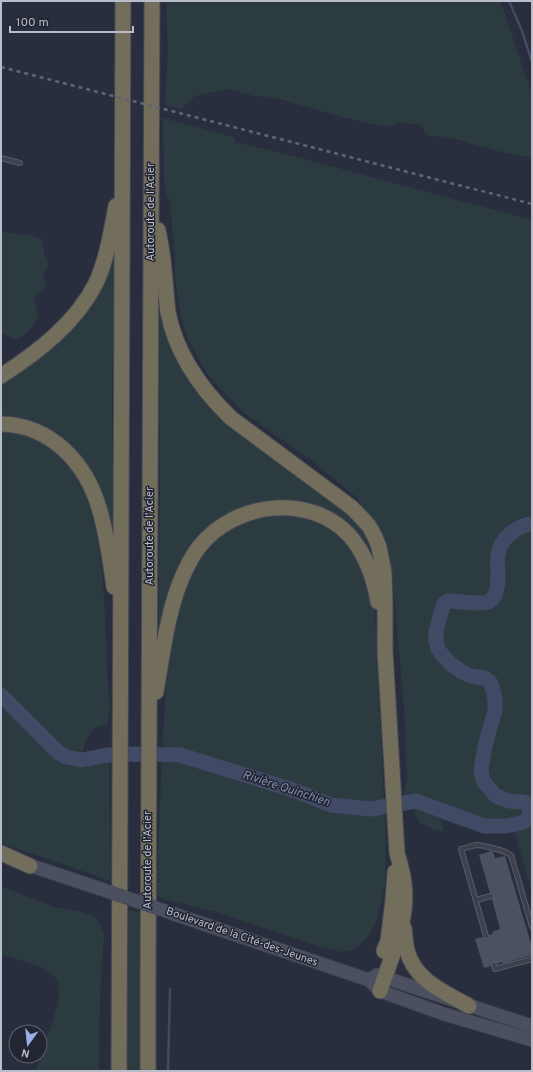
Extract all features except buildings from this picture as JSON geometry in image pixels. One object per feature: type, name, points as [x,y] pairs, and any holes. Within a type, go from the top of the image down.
[{"type":"highway","points":[[119,1071],[123,1]]},
{"type":"highway","name":"Autoroute de l'Acier","points":[[148,1071],[152,1]]},
{"type":"highway","points":[[1,376],[41,348],[55,335],[77,312],[90,293],[100,273],[104,260],[123,178]]},
{"type":"highway","points":[[151,181],[163,259],[169,313],[175,336],[186,362],[216,404],[231,418],[342,500],[369,526],[379,547],[383,565],[397,853],[388,941],[378,981]]},
{"type":"highway","points":[[1,424],[28,428],[39,432],[67,452],[83,472],[95,495],[106,532],[121,629]]},
{"type":"highway","points":[[149,743],[166,631],[183,577],[195,553],[214,531],[235,518],[245,514],[268,508],[306,511],[328,519],[349,535],[362,553],[372,574],[386,651]]},
{"type":"highway","points":[[397,853],[404,883],[405,943],[409,957],[415,969],[431,984],[469,1006]]},
{"type":"highway","points":[[1,854],[30,866]]},
{"type":"highway","points":[[378,981],[400,932],[404,910]]},
{"type":"main road","name":"Boulevard de la Cité-des-Jeunes","points":[[30,866],[378,981],[469,1006],[532,1026]]},
{"type":"main road","name":"Boulevard de la Cité-des-Jeunes","points":[[378,981],[444,1014],[532,1040]]},
{"type":"lane","points":[[1,158],[20,163]]},
{"type":"lane","points":[[486,936],[461,849],[475,845],[480,845],[511,855],[532,927]]},
{"type":"lane","points":[[476,900],[490,896]]},
{"type":"lane","points":[[494,964],[495,969],[532,959]]},
{"type":"shaded area","points":[[166,1],[500,1],[532,95],[532,158],[497,151],[449,137],[429,136],[420,125],[402,122],[386,127],[342,117],[273,97],[254,96],[229,89],[195,96],[181,109],[165,105],[168,50]]},
{"type":"shaded area","points":[[163,118],[233,137],[237,141],[234,145],[240,143],[293,156],[532,220],[532,892],[514,830],[481,833],[440,819],[444,831],[435,830],[420,823],[413,810],[417,797],[402,798],[407,780],[404,707],[392,571],[387,552],[372,520],[356,497],[311,460],[244,413],[211,379],[188,339],[182,322],[175,279],[175,256],[170,201],[165,190],[164,178]]},
{"type":"shaded area","points":[[1,231],[42,239],[44,254],[48,260],[48,265],[43,276],[46,286],[34,300],[37,312],[36,321],[21,338],[13,339],[1,332]]},
{"type":"shaded area","points":[[110,256],[114,256],[112,416],[114,503],[113,532],[80,458],[1,419],[1,382],[45,352]]},
{"type":"shaded area","points":[[158,296],[161,296],[188,377],[347,510],[367,532],[379,570],[359,540],[285,501],[269,501],[254,504],[224,516],[160,628],[158,628],[160,490]]},
{"type":"shaded area","points":[[1,430],[30,434],[64,458],[85,488],[96,531],[102,569],[110,711],[107,724],[94,728],[85,741],[81,763],[109,758],[111,881],[1,843]]},
{"type":"shaded area","points":[[295,514],[324,523],[348,544],[359,561],[375,611],[384,802],[369,806],[357,804],[344,798],[347,809],[385,810],[385,883],[382,901],[375,925],[367,937],[354,950],[342,952],[318,946],[214,911],[174,902],[156,896],[162,760],[177,760],[203,767],[213,758],[162,746],[170,648],[174,624],[181,600],[190,577],[203,555],[220,534],[233,525],[258,515]]},
{"type":"shaded area","points":[[1,886],[54,907],[82,912],[93,916],[98,920],[104,936],[101,972],[99,1071],[36,1071],[38,1064],[48,1064],[48,1034],[59,1001],[59,988],[57,980],[44,968],[1,954]]},
{"type":"shaded area","points":[[127,909],[143,914],[142,1071],[126,1071]]},
{"type":"waterway","points":[[509,1],[522,31],[532,62]]},
{"type":"waterway","name":"Rivière Quinchien","points":[[1,695],[59,753],[66,757],[82,760],[107,755],[180,755],[296,791],[331,805],[371,809],[416,801],[484,826],[506,826],[521,823],[529,817],[530,810],[527,803],[509,801],[495,795],[484,782],[482,776],[481,770],[485,746],[495,710],[495,700],[490,682],[485,678],[471,676],[462,672],[452,665],[438,649],[436,632],[444,604],[448,601],[484,603],[493,599],[496,594],[498,581],[498,555],[501,546],[506,538],[515,530],[532,524]]},
{"type":"waterway","points":[[168,1071],[170,989]]},
{"type":"railway","points":[[1,67],[532,204]]}]
